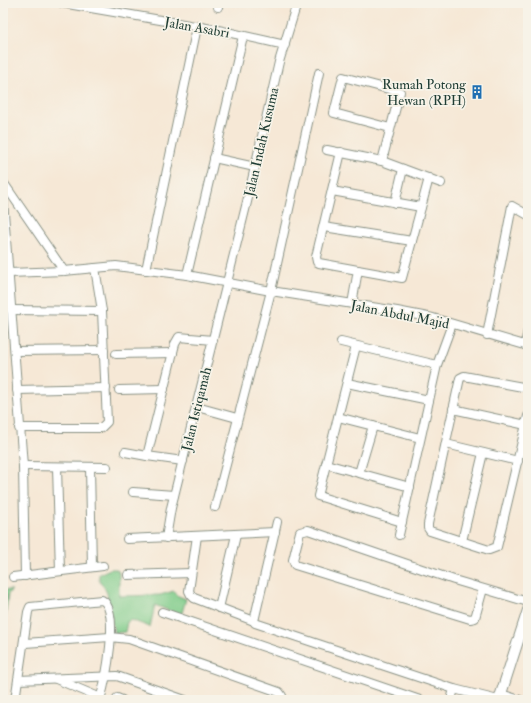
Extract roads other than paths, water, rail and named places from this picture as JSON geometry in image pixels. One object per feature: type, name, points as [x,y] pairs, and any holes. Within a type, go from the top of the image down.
[{"type":"main road","points":[[499,698],[528,610]]},
{"type":"street","name":"Jalan Asabri","points":[[62,3],[197,27],[285,45]]},
{"type":"street","name":"Jalan Indah Kusuma","points":[[228,281],[279,62],[297,3]]},
{"type":"street","points":[[146,270],[197,27]]},
{"type":"street","points":[[187,275],[242,36]]},
{"type":"street","points":[[215,507],[271,291],[319,73]]},
{"type":"street","points":[[382,161],[400,92],[343,77],[334,113],[390,128]]},
{"type":"street","points":[[327,150],[382,161],[441,183]]},
{"type":"street","points":[[341,152],[317,262],[402,278],[429,178]]},
{"type":"street","points":[[214,158],[255,167]]},
{"type":"street","points":[[395,203],[403,169]]},
{"type":"street","points":[[3,182],[64,271]]},
{"type":"street","points":[[332,191],[421,207]]},
{"type":"street","points":[[3,199],[10,273],[7,283],[12,310],[19,428],[23,466],[25,576]]},
{"type":"street","points":[[487,335],[512,206],[528,215]]},
{"type":"street","points":[[324,227],[412,241]]},
{"type":"street","name":"Jalan Abdul Majid","points":[[10,273],[64,271],[116,266],[187,275],[228,281],[271,291],[397,311],[452,324],[526,346]]},
{"type":"street","points":[[19,428],[101,428],[107,422],[102,311],[96,268]]},
{"type":"street","points":[[352,304],[358,270]]},
{"type":"street","name":"Jalan Istiqamah","points":[[166,538],[174,495],[228,281]]},
{"type":"street","points":[[12,310],[102,311]]},
{"type":"street","points":[[399,535],[437,365],[452,324]]},
{"type":"street","points":[[526,346],[528,330]]},
{"type":"street","points":[[147,456],[173,353],[179,337],[213,340]]},
{"type":"street","points":[[341,342],[437,365]]},
{"type":"street","points":[[356,346],[318,494],[320,498],[402,522]]},
{"type":"street","points":[[15,351],[104,350]]},
{"type":"street","points":[[116,354],[173,353]]},
{"type":"street","points":[[528,388],[462,376],[458,382],[454,409],[428,528],[430,531],[489,550],[497,547],[528,416]]},
{"type":"street","points":[[347,383],[429,400]]},
{"type":"street","points":[[17,390],[106,388]]},
{"type":"street","points":[[119,390],[164,389]]},
{"type":"street","points":[[197,407],[237,418]]},
{"type":"street","points":[[454,409],[526,425]]},
{"type":"street","points":[[338,417],[420,438]]},
{"type":"street","points":[[360,473],[373,426]]},
{"type":"street","points":[[446,444],[518,461]]},
{"type":"street","points":[[125,452],[183,461]]},
{"type":"street","points":[[462,542],[483,453]]},
{"type":"street","points":[[326,464],[410,487]]},
{"type":"street","points":[[23,466],[107,467]]},
{"type":"street","points":[[57,467],[60,571]]},
{"type":"street","points":[[90,467],[92,567]]},
{"type":"street","points":[[133,492],[174,495]]},
{"type":"street","points":[[254,620],[277,522]]},
{"type":"street","points":[[483,589],[475,618],[470,619],[295,565],[293,560],[300,532],[308,530],[483,589],[528,602]]},
{"type":"street","points":[[127,539],[275,532]]},
{"type":"street","points":[[219,608],[236,535]]},
{"type":"street","points":[[197,536],[191,573],[190,596],[254,620],[255,623],[454,689],[499,698],[520,700]]},
{"type":"street","points":[[14,577],[103,566]]},
{"type":"street","points":[[128,575],[191,573]]},
{"type":"street","points":[[15,700],[30,607],[102,600],[105,601],[108,608],[110,637],[107,675],[101,699],[53,678]]},
{"type":"street","points":[[162,612],[420,700]]},
{"type":"street","points":[[25,643],[110,637],[129,639],[279,692],[282,696],[282,700]]},
{"type":"street","points":[[18,680],[107,675],[116,676],[185,700]]},
{"type":"street","points":[[451,700],[454,689]]},
{"type":"place","name":"Rumah Potong Hewan (RPH)","points":[[477,92]]}]
